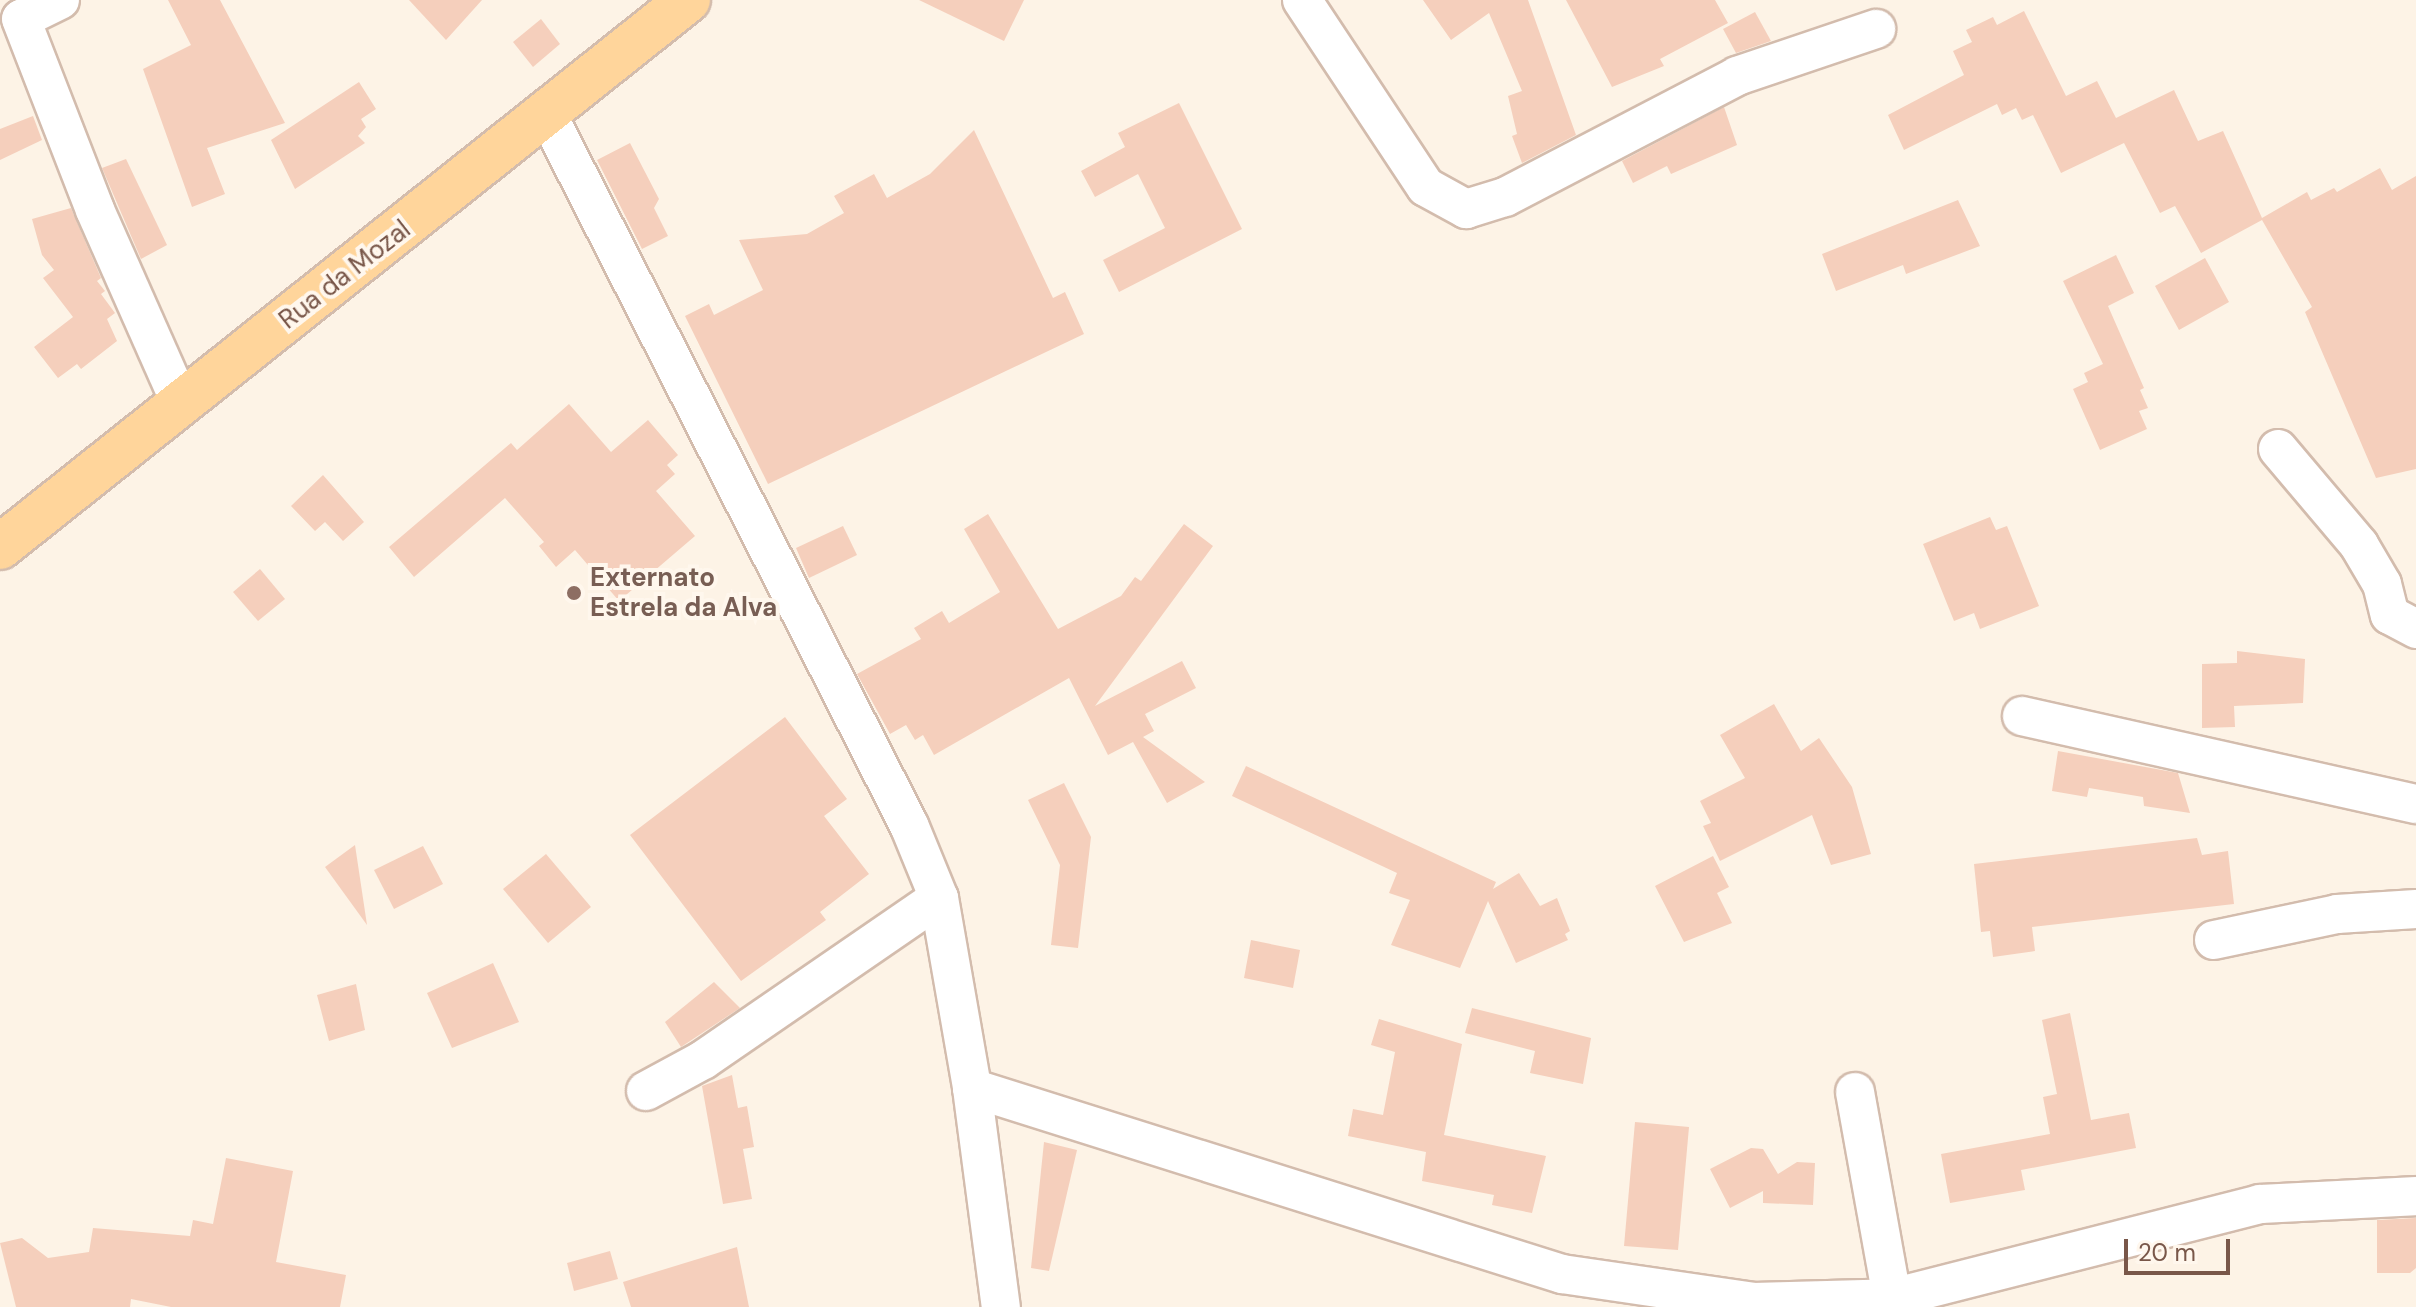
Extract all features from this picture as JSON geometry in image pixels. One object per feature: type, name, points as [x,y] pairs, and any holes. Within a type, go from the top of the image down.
[{"type":"main road","name":"Rua da Mozal","points":[[0,547],[548,116],[688,0]]},
{"type":"street","points":[[60,0],[21,19],[95,210],[181,404]]},
{"type":"street","points":[[1302,0],[1426,187],[1466,209],[1505,197],[1737,76],[1876,29]]},
{"type":"street","points":[[548,116],[909,825],[939,898],[972,1088],[1001,1307]]},
{"type":"street","points":[[2278,449],[2359,545],[2382,584],[2390,615],[2416,629]]},
{"type":"street","points":[[2022,716],[2416,804]]},
{"type":"street","points":[[646,1091],[703,1060],[939,898]]},
{"type":"street","points":[[2214,940],[2337,914],[2416,909]]},
{"type":"street","points":[[972,1088],[1562,1274],[1753,1302],[1892,1298],[2260,1204],[2416,1196]]},
{"type":"street","points":[[1855,1092],[1892,1298]]},
{"type":"building","points":[[168,0],[220,0],[285,123],[207,148],[225,194],[192,207],[143,69],[191,45]]},
{"type":"building","points":[[409,0],[482,0],[446,40]]},
{"type":"building","points":[[919,0],[1024,0],[1004,41]]},
{"type":"building","points":[[1423,0],[1528,0],[1576,135],[1522,163],[1512,136],[1517,134],[1508,96],[1522,91],[1489,13],[1451,40]]},
{"type":"building","points":[[1566,0],[1715,0],[1728,23],[1660,59],[1664,66],[1612,87]]},
{"type":"building","points":[[2024,11],[2066,96],[2097,81],[2116,118],[2174,90],[2198,141],[2223,131],[2262,218],[2307,192],[2311,200],[2334,188],[2337,192],[2380,168],[2392,190],[2416,176],[2416,469],[2376,478],[2305,312],[2312,307],[2262,220],[2201,253],[2175,206],[2160,213],[2124,143],[2061,173],[2033,115],[2022,120],[2016,108],[2002,115],[1997,104],[1904,150],[1888,115],[1964,75],[1953,51],[1972,42],[1966,30],[1993,17],[1997,25]]},
{"type":"building","points":[[1755,12],[1771,41],[1736,53],[1723,29]]},
{"type":"building","points":[[541,19],[560,44],[533,67],[513,42]]},
{"type":"building","points":[[359,82],[376,109],[361,119],[366,127],[358,136],[365,143],[295,189],[271,140]]},
{"type":"building","points":[[1179,103],[1242,229],[1119,292],[1103,260],[1165,228],[1138,174],[1095,197],[1081,171],[1125,147],[1118,133]]},
{"type":"building","points":[[1724,107],[1737,145],[1671,174],[1667,166],[1633,183],[1622,161]]},
{"type":"building","points":[[33,116],[42,140],[0,160],[0,129]]},
{"type":"building","points":[[974,130],[1053,298],[1065,292],[1084,334],[768,484],[685,316],[709,304],[714,315],[763,290],[739,240],[807,234],[844,213],[834,196],[874,174],[887,198],[930,174]]},
{"type":"building","points":[[630,143],[659,199],[654,208],[668,236],[642,249],[597,160]]},
{"type":"building","points":[[126,159],[167,245],[141,259],[102,168]]},
{"type":"building","points":[[1958,200],[1980,246],[1906,274],[1903,265],[1836,291],[1822,254]]},
{"type":"building","points":[[71,208],[101,278],[97,281],[105,291],[101,294],[115,313],[107,319],[117,341],[81,369],[77,364],[58,378],[34,347],[73,317],[43,278],[54,270],[42,255],[32,219]]},
{"type":"building","points":[[2116,255],[2134,293],[2108,306],[2144,388],[2140,390],[2148,408],[2139,411],[2147,429],[2100,450],[2073,389],[2088,382],[2084,373],[2103,364],[2063,281]]},
{"type":"building","points":[[2205,258],[2229,302],[2179,330],[2155,286]]},
{"type":"building","points":[[569,404],[611,452],[648,420],[678,455],[667,465],[675,474],[656,491],[695,536],[619,601],[575,550],[556,567],[539,546],[544,542],[505,498],[414,577],[389,547],[511,443],[517,450]]},
{"type":"building","points":[[323,475],[364,522],[343,541],[325,522],[315,531],[291,506]]},
{"type":"building","points":[[988,514],[1058,629],[1121,596],[1135,577],[1141,581],[1184,524],[1213,546],[1095,706],[1182,661],[1196,688],[1145,714],[1154,731],[1143,737],[1205,782],[1167,803],[1133,742],[1108,755],[1069,678],[934,755],[923,735],[915,740],[906,725],[890,734],[857,674],[921,639],[914,628],[942,611],[949,623],[1000,592],[964,529]]},
{"type":"building","points":[[1990,517],[1996,530],[2007,526],[2039,606],[1980,629],[1974,613],[1954,621],[1923,544]]},
{"type":"building","points":[[843,526],[857,555],[809,578],[796,548]]},
{"type":"building","points":[[260,569],[285,599],[258,621],[233,592]]},
{"type":"building","points":[[2237,651],[2305,659],[2303,703],[2234,706],[2235,727],[2202,728],[2202,664],[2237,663]]},
{"type":"building","points":[[1774,704],[1801,751],[1819,738],[1852,787],[1871,854],[1831,865],[1812,815],[1720,861],[1703,826],[1711,823],[1700,801],[1745,778],[1720,735]]},
{"type":"building","points":[[785,717],[847,799],[824,816],[869,874],[820,912],[826,920],[741,981],[630,835]]},
{"type":"building","points":[[2058,751],[2178,773],[2190,813],[2144,806],[2143,797],[2089,788],[2087,797],[2052,791]]},
{"type":"building","points":[[1246,766],[1496,882],[1493,889],[1519,873],[1540,906],[1557,898],[1570,931],[1565,934],[1568,940],[1516,963],[1488,901],[1460,968],[1391,945],[1410,900],[1389,893],[1397,873],[1232,796]]},
{"type":"building","points":[[1064,783],[1091,837],[1078,948],[1051,945],[1060,865],[1028,800]]},
{"type":"building","points":[[2197,838],[2202,855],[2228,851],[2234,904],[2032,927],[2035,951],[1993,957],[1990,931],[1981,932],[1974,864]]},
{"type":"building","points":[[355,845],[367,925],[325,867]]},
{"type":"building","points":[[423,846],[443,884],[394,909],[374,870]]},
{"type":"building","points":[[546,854],[591,907],[548,943],[503,889]]},
{"type":"building","points":[[1713,856],[1729,887],[1717,893],[1732,923],[1684,942],[1655,886]]},
{"type":"building","points":[[1251,940],[1300,950],[1293,988],[1244,978]]},
{"type":"building","points":[[493,963],[519,1022],[452,1048],[427,993]]},
{"type":"building","points":[[714,982],[740,1008],[681,1047],[665,1022]]},
{"type":"building","points":[[356,984],[365,1030],[329,1041],[317,995]]},
{"type":"building","points":[[1472,1008],[1591,1038],[1583,1084],[1530,1073],[1535,1051],[1465,1033]]},
{"type":"building","points":[[2070,1013],[2091,1120],[2129,1113],[2136,1148],[2021,1170],[2025,1190],[1950,1203],[1941,1154],[2050,1134],[2043,1097],[2057,1094],[2042,1020]]},
{"type":"building","points":[[1379,1019],[1462,1044],[1444,1135],[1546,1156],[1532,1213],[1492,1205],[1494,1195],[1422,1181],[1426,1152],[1348,1136],[1353,1109],[1383,1115],[1395,1052],[1371,1045]]},
{"type":"building","points":[[732,1075],[738,1108],[747,1106],[754,1147],[743,1149],[752,1199],[723,1204],[702,1086]]},
{"type":"building","points":[[1635,1122],[1689,1127],[1678,1250],[1624,1246]]},
{"type":"building","points":[[1044,1142],[1077,1150],[1049,1271],[1031,1268]]},
{"type":"building","points":[[1751,1148],[1763,1149],[1778,1174],[1797,1162],[1815,1163],[1813,1205],[1763,1203],[1763,1191],[1730,1208],[1710,1169]]},
{"type":"building","points":[[226,1158],[293,1171],[276,1262],[346,1275],[340,1307],[171,1307],[131,1299],[130,1307],[16,1307],[0,1243],[22,1238],[48,1258],[89,1252],[93,1228],[190,1236],[193,1220],[213,1224]]},
{"type":"building","points":[[2416,1218],[2416,1268],[2410,1273],[2377,1273],[2377,1220]]},
{"type":"building","points":[[737,1247],[749,1307],[631,1307],[623,1282]]},
{"type":"building","points":[[610,1251],[618,1279],[574,1291],[567,1263]]},
{"type":"place","name":"Externato Estrela da Alva","points":[[574,593]]}]
